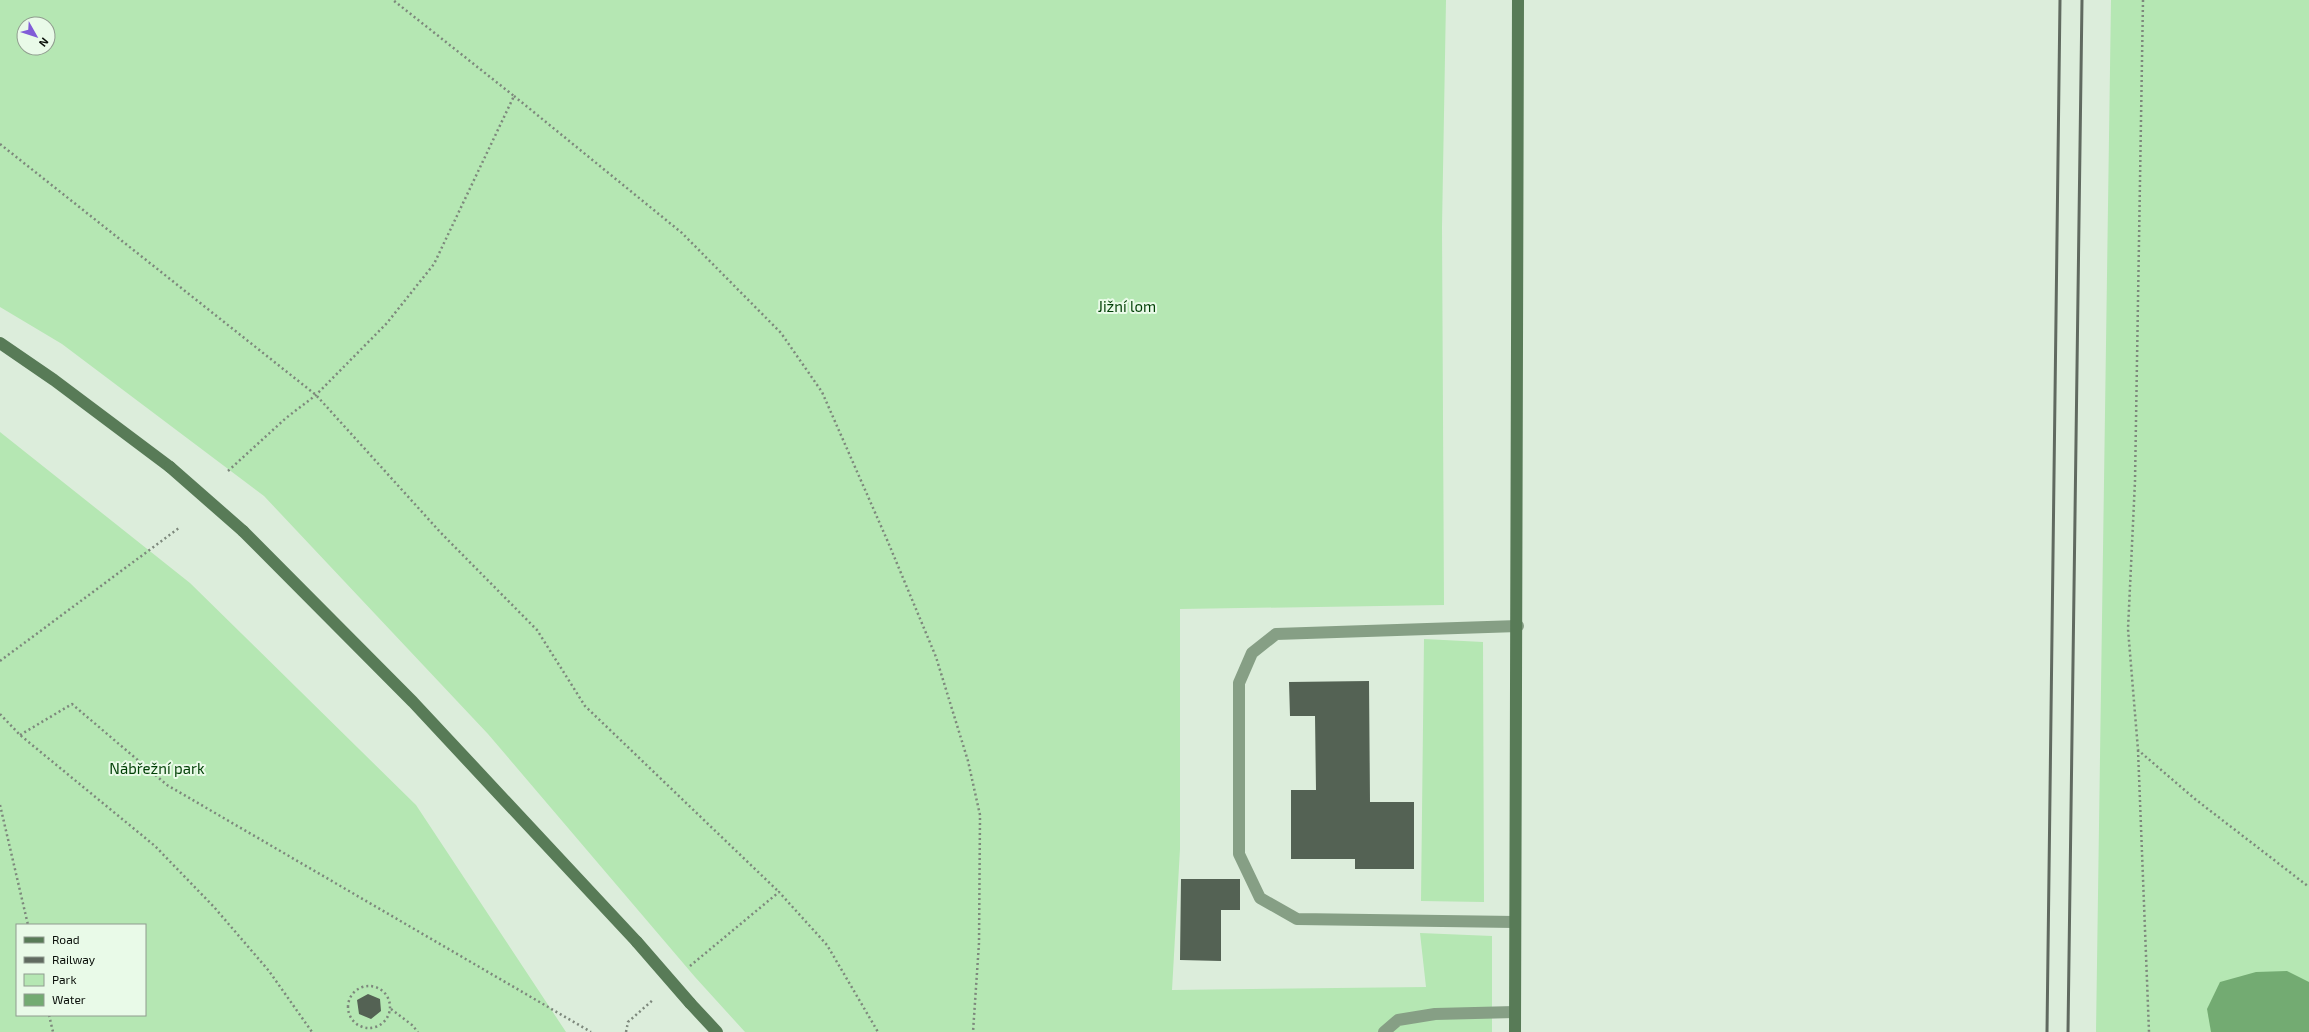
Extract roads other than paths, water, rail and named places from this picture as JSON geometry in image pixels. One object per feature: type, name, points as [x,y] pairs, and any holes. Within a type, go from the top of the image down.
[{"type":"street","points":[[1515,1032],[1518,626],[1518,0]]},
{"type":"street","points":[[0,343],[54,380],[170,467],[244,531],[413,702],[637,942],[717,1032]]},
{"type":"lane","points":[[1515,922],[1297,919],[1260,898],[1239,854],[1239,683],[1252,654],[1276,634],[1518,626]]},
{"type":"lane","points":[[1384,1032],[1398,1020],[1435,1014],[1515,1012]]},
{"type":"water","points":[[2287,971],[2309,982],[2309,1032],[2211,1032],[2207,1009],[2220,982],[2256,972]]},
{"type":"railway","points":[[2047,1032],[2060,0]]},
{"type":"railway","points":[[2068,1032],[2082,0]]},
{"type":"park label","name":"Jižní lom","points":[[1127,307]]},
{"type":"park label","name":"Nábřežní park","points":[[157,769]]}]
